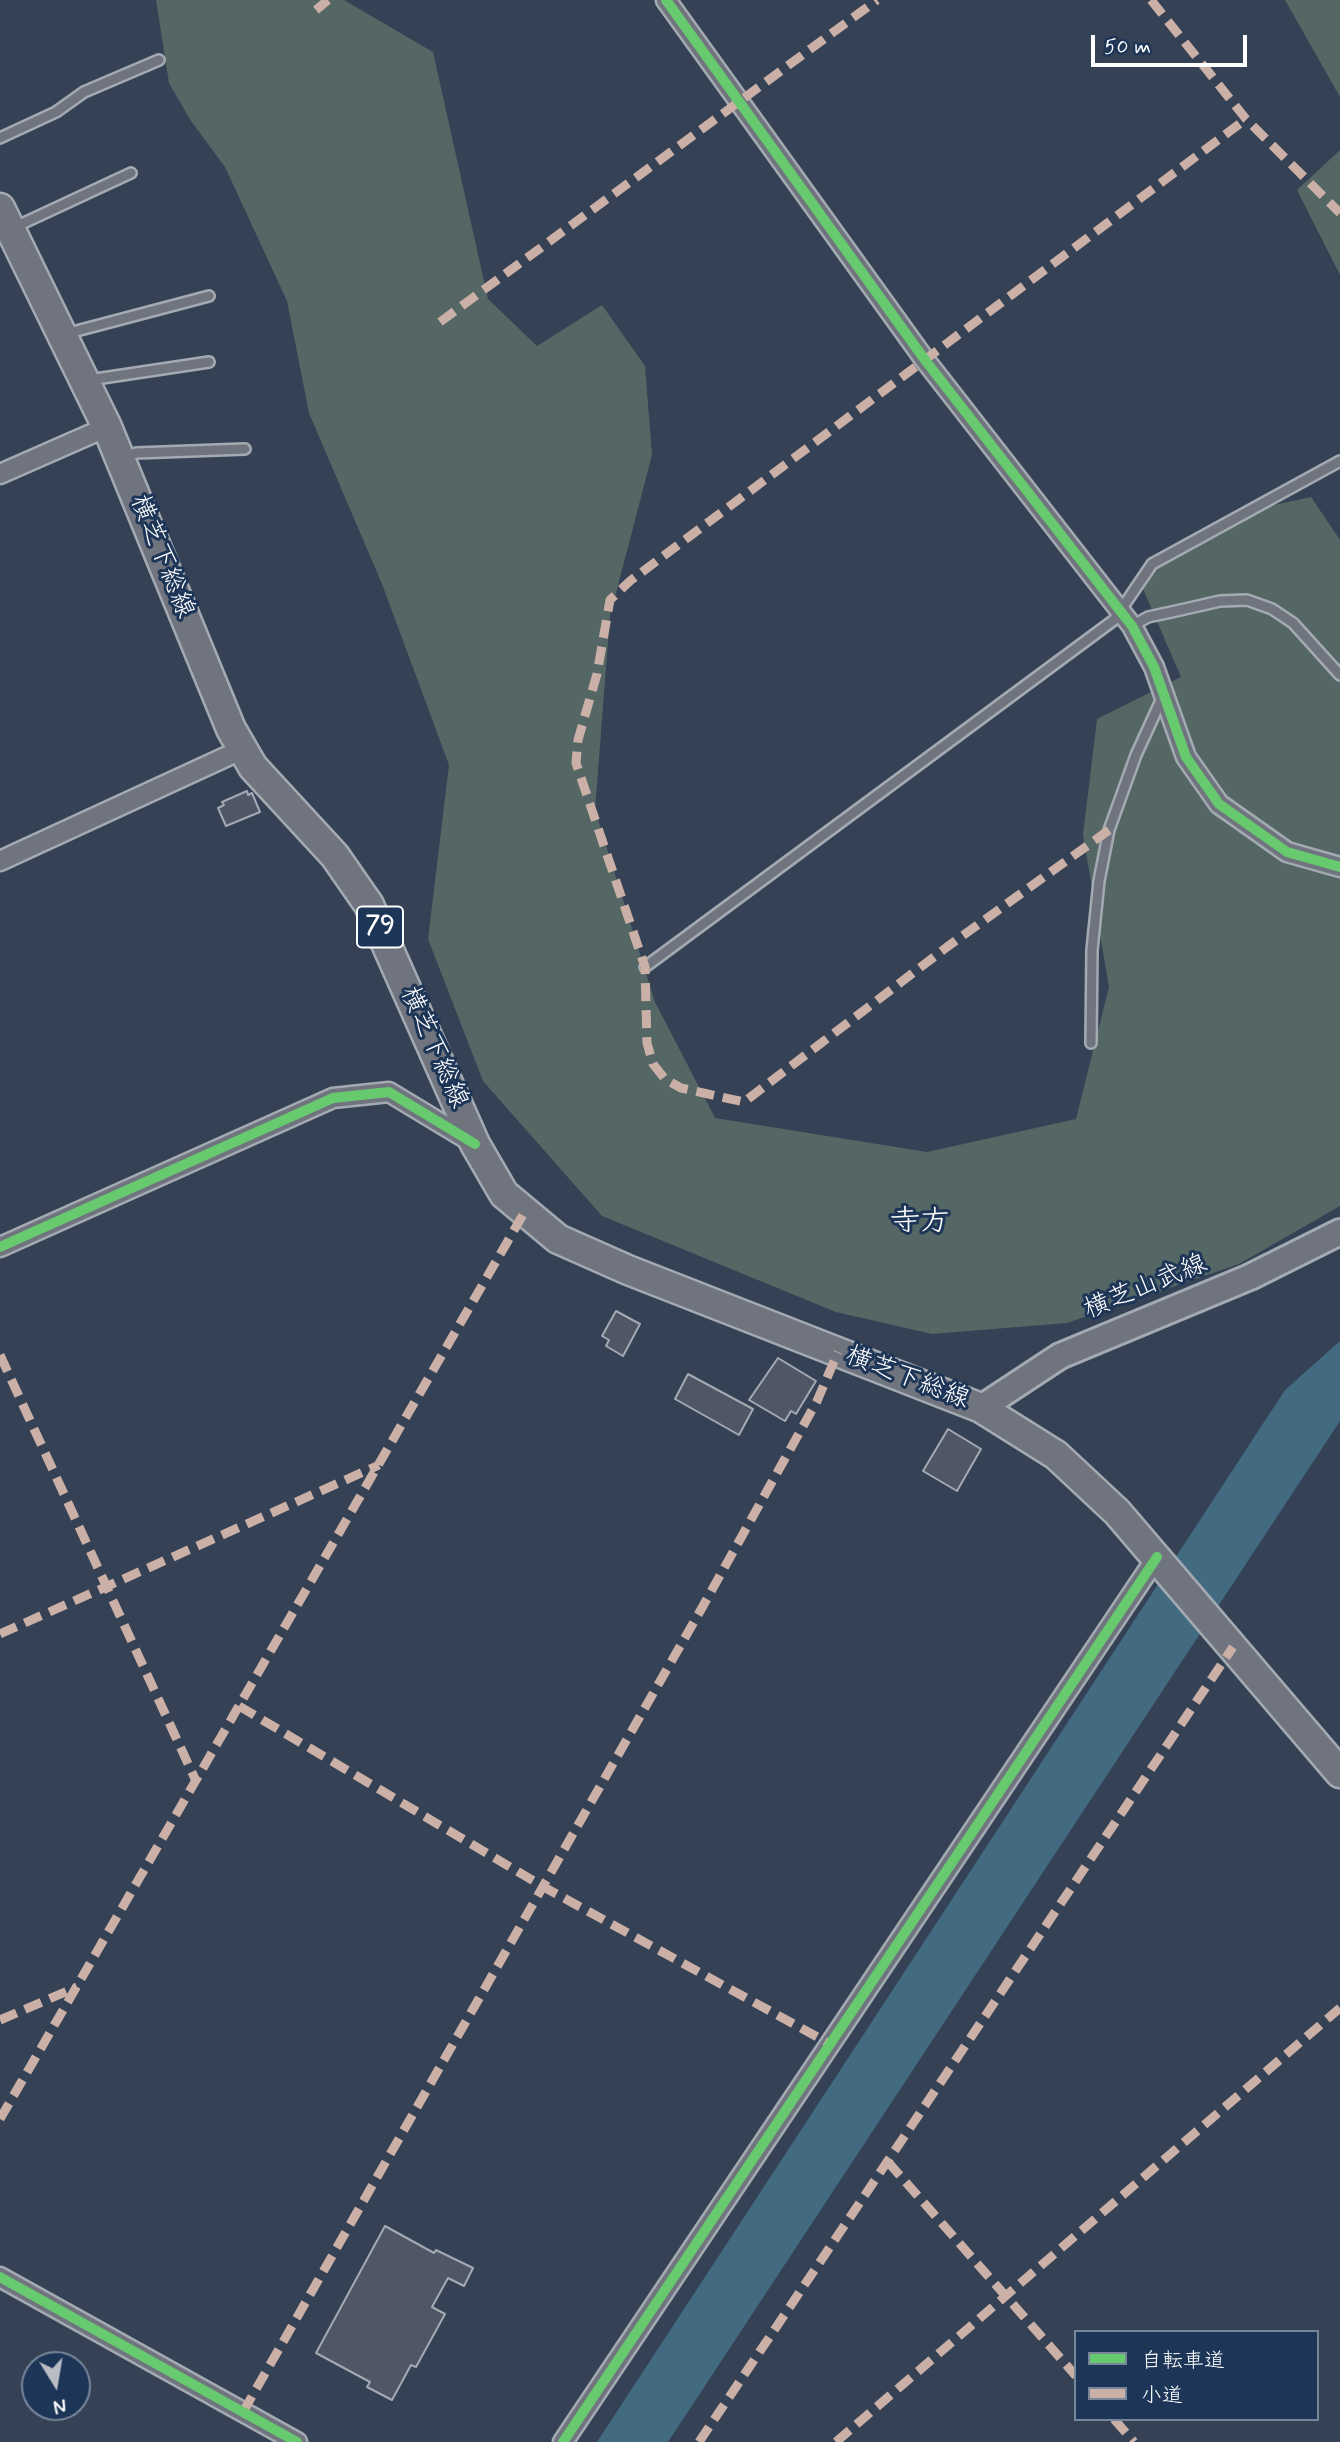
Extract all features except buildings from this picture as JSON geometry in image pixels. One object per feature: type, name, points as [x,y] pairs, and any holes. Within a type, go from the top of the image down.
[{"type":"main road","name":"横芝下総線","points":[[5,218],[107,427],[231,729],[274,793],[335,856],[369,905],[475,1144],[505,1194],[558,1238],[628,1270],[981,1408],[1056,1455],[1117,1512],[1340,1773]]},
{"type":"main road","name":"横芝山武線","points":[[981,1408],[1060,1356],[1250,1277],[1340,1231]]},
{"type":"street","points":[[666,0],[926,360],[1132,626],[1154,667],[1186,757],[1219,804],[1287,852],[1340,867]]},
{"type":"street","points":[[0,474],[107,427]]},
{"type":"street","points":[[0,861],[243,749]]},
{"type":"street","points":[[0,1247],[333,1098],[389,1092],[475,1144]]},
{"type":"street","points":[[563,2442],[1157,1557]]},
{"type":"street","points":[[0,2277],[291,2441]]},
{"type":"lane","points":[[0,138],[56,112],[84,92],[159,60]]},
{"type":"lane","points":[[5,218],[131,173]]},
{"type":"lane","points":[[62,335],[209,296]]},
{"type":"lane","points":[[85,381],[209,362]]},
{"type":"lane","points":[[121,459],[136,453],[245,449]]},
{"type":"lane","points":[[645,967],[1114,620],[1118,610],[1152,564],[1340,461]]},
{"type":"lane","points":[[1132,626],[1148,617],[1220,601],[1247,600],[1272,609],[1293,623],[1340,675]]},
{"type":"lane","points":[[1091,1043],[1092,950],[1099,881],[1109,830],[1136,755],[1164,694]]},
{"type":"shaded area","points":[[156,0],[344,0],[433,52],[488,299],[537,346],[602,305],[645,366],[652,455],[610,616],[595,810],[655,1002],[715,1118],[927,1152],[1076,1119],[1109,987],[1083,835],[1097,719],[1181,677],[1137,575],[1233,514],[1311,497],[1340,540],[1340,1206],[1239,1264],[1067,1323],[932,1334],[836,1312],[602,1216],[483,1081],[428,939],[449,765],[382,584],[309,413],[287,301],[225,167],[191,121],[169,83]]},
{"type":"shaded area","points":[[1285,0],[1340,0],[1340,97]]},
{"type":"shaded area","points":[[1340,150],[1340,275],[1297,190]]},
{"type":"water","points":[[1340,1341],[1340,1421],[668,2442],[597,2442],[1285,1390]]},
{"type":"marked path","points":[[316,10],[328,0]]},
{"type":"marked path","points":[[440,322],[877,0]]},
{"type":"marked path","points":[[1151,0],[1246,119],[1340,213]]},
{"type":"marked path","points":[[1109,830],[947,947],[744,1102],[681,1088],[665,1079],[653,1064],[647,1043],[645,967],[576,763],[578,740],[597,674],[610,600],[630,581],[1246,119]]},
{"type":"marked path","points":[[0,2119],[524,1213]]},
{"type":"marked path","points":[[243,2412],[703,1606],[817,1401],[838,1352]]},
{"type":"marked path","points":[[0,1355],[196,1781]]},
{"type":"marked path","points":[[0,1634],[379,1465]]},
{"type":"marked path","points":[[699,2442],[1233,1647]]},
{"type":"marked path","points":[[239,1706],[542,1886],[832,2045]]},
{"type":"marked path","points":[[0,2020],[77,1987]]},
{"type":"marked path","points":[[836,2442],[1340,2008]]},
{"type":"marked path","points":[[888,2162],[1074,2374]]},
{"type":"marked path","points":[[1116,2421],[1134,2442]]},
{"type":"cycle path","points":[[666,0],[925,360],[1132,626],[1154,667],[1186,757],[1219,804],[1287,852],[1340,867]]},
{"type":"cycle path","points":[[0,1247],[333,1098],[389,1092],[475,1144]]},
{"type":"cycle path","points":[[563,2442],[1157,1557]]},
{"type":"cycle path","points":[[0,2277],[297,2442]]},
{"type":"district","name":"寺方","points":[[920,1224]]}]
